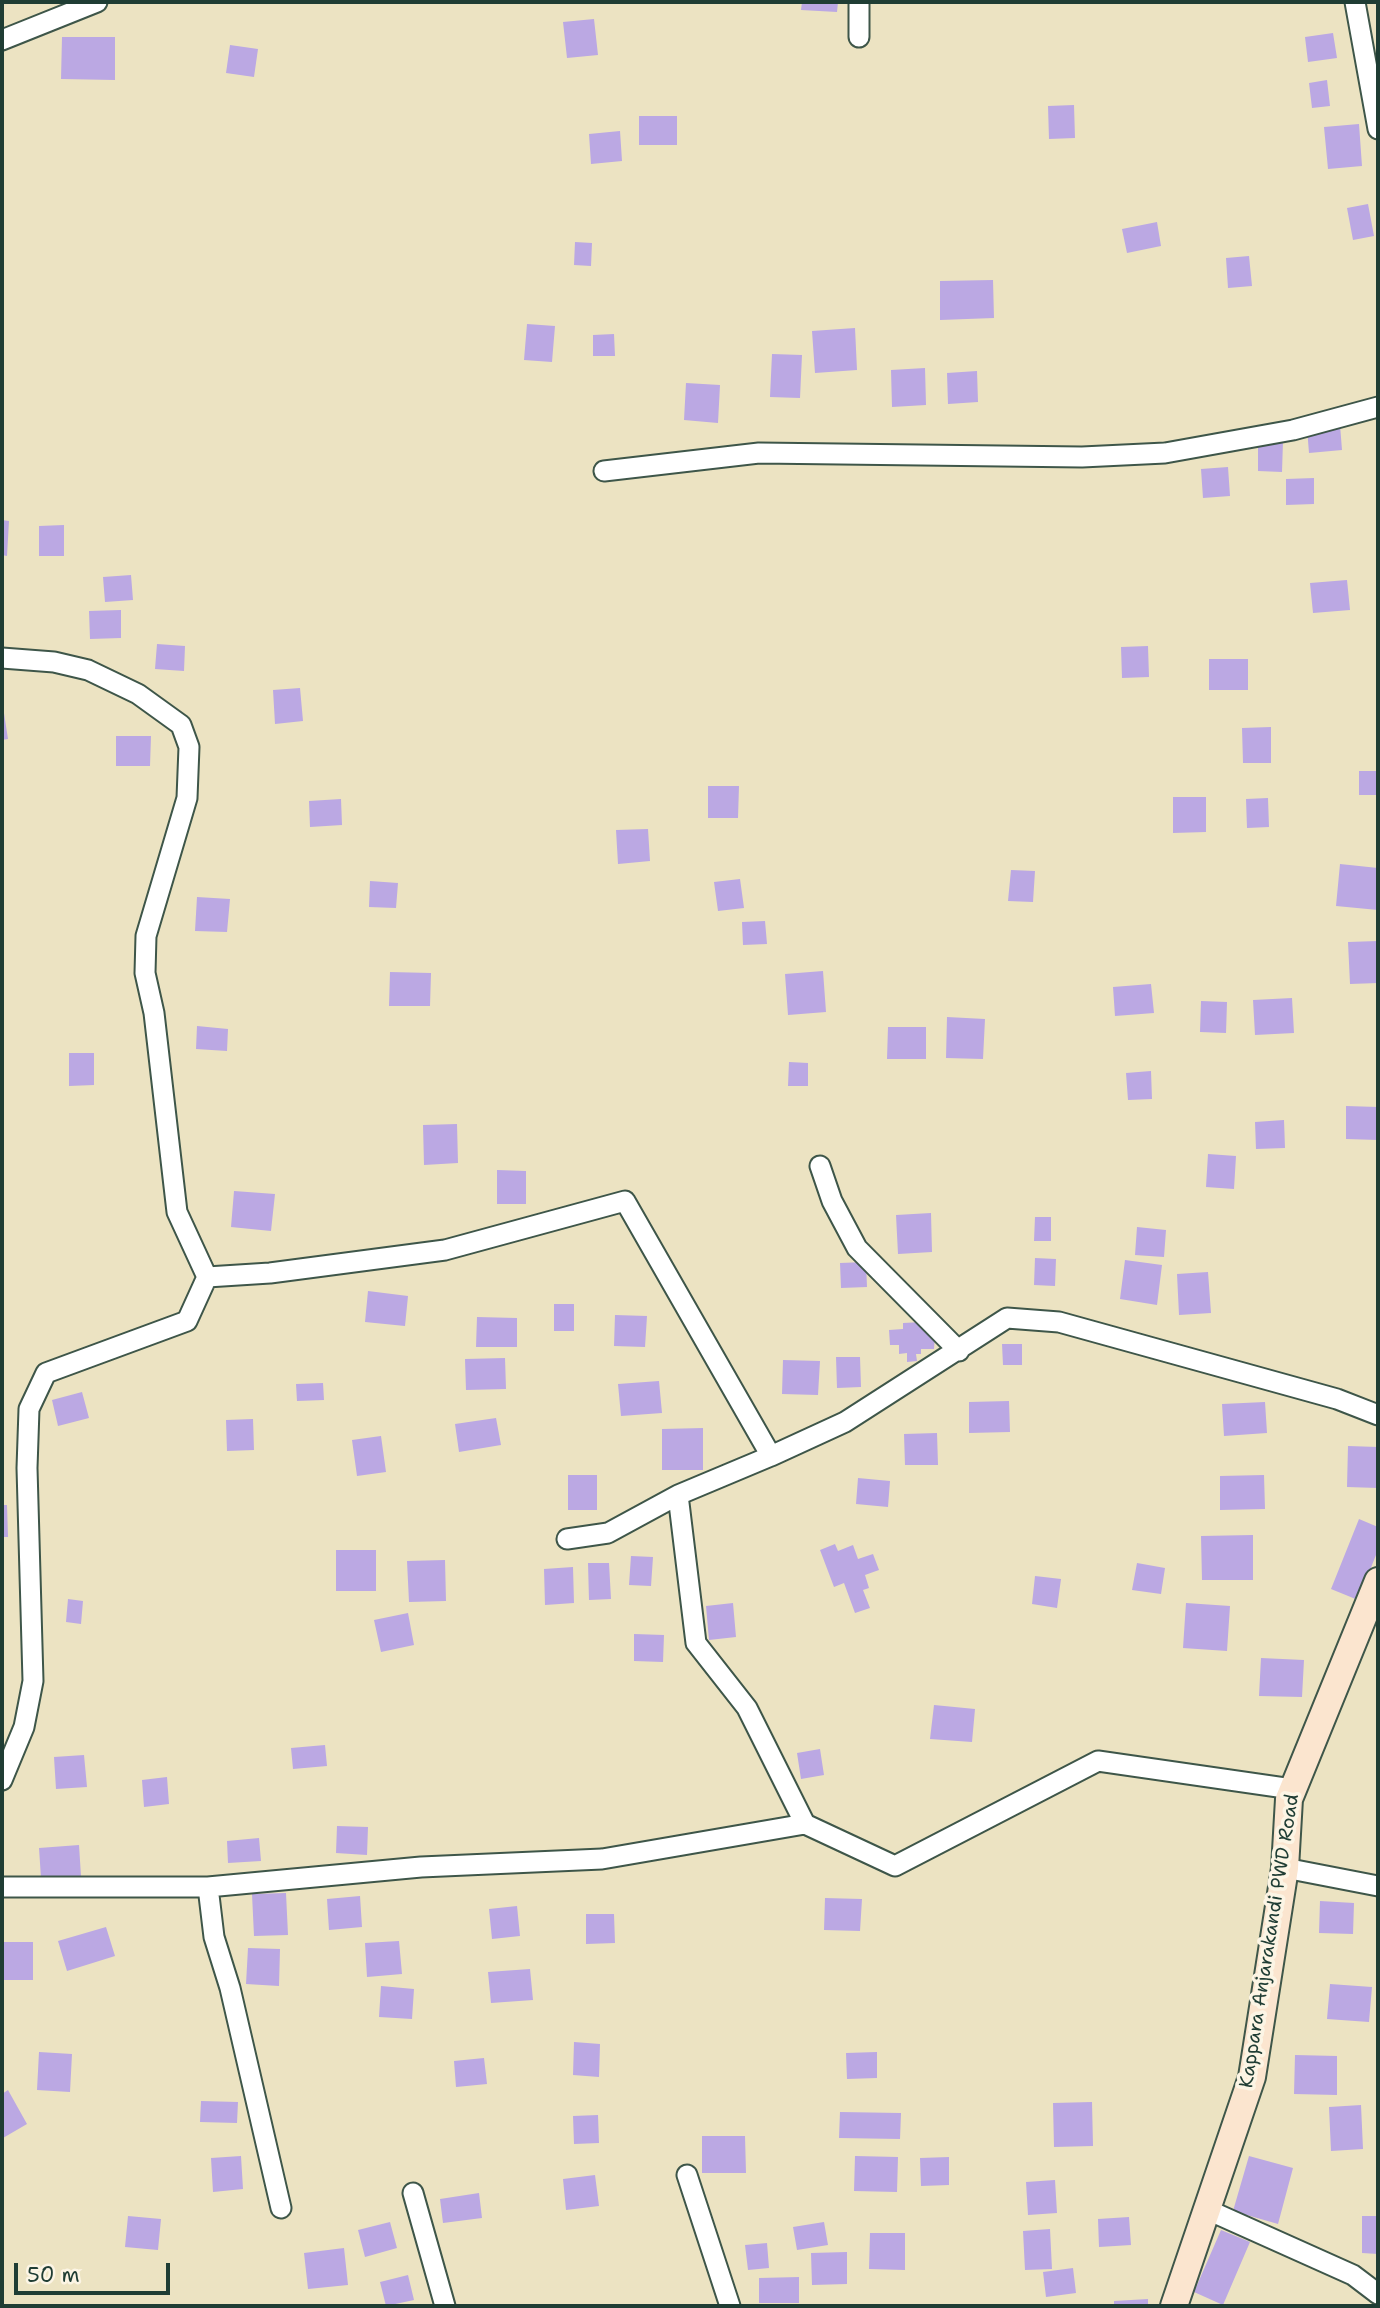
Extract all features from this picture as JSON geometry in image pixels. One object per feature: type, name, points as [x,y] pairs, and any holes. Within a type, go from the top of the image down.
[{"type":"main road","name":"Kappara Anjarakandi PWD Road","points":[[1174,2306],[1252,2077],[1285,1868],[1292,1789],[1378,1581]]},
{"type":"street","points":[[2,40],[97,2]]},
{"type":"street","points":[[859,2],[859,37]]},
{"type":"street","points":[[1355,2],[1378,130]]},
{"type":"street","points":[[604,471],[759,453],[1082,457],[1165,453],[1293,430],[1378,407]]},
{"type":"street","points":[[2,658],[54,662],[88,670],[138,694],[181,725],[189,747],[187,798],[146,936],[145,973],[155,1013],[177,1212],[207,1277],[187,1321],[46,1373],[29,1409],[27,1468],[33,1681],[24,1727],[2,1780]]},
{"type":"street","points":[[820,1166],[832,1201],[857,1248],[959,1350]]},
{"type":"street","points":[[207,1277],[270,1273],[445,1250],[625,1201],[771,1456]]},
{"type":"street","points":[[567,1539],[608,1533],[678,1495],[845,1422],[1007,1318],[1059,1322],[1337,1399],[1378,1415]]},
{"type":"street","points":[[678,1495],[696,1643],[747,1708],[804,1824]]},
{"type":"street","points":[[2,1887],[208,1887],[421,1867],[602,1859],[804,1824],[895,1866],[1098,1761],[1292,1789]]},
{"type":"street","points":[[1285,1868],[1378,1886]]},
{"type":"street","points":[[208,1887],[214,1937],[230,1988],[281,2208]]},
{"type":"street","points":[[687,2175],[730,2306]]},
{"type":"street","points":[[414,2193],[445,2306]]},
{"type":"street","points":[[1208,2210],[1353,2275],[1378,2294]]},
{"type":"building","points":[[802,2],[838,2],[837,12],[801,10]]},
{"type":"building","points":[[594,19],[598,55],[567,58],[563,22]]},
{"type":"building","points":[[1333,33],[1337,58],[1308,62],[1305,37]]},
{"type":"building","points":[[62,37],[115,37],[115,80],[61,79]]},
{"type":"building","points":[[230,45],[258,49],[254,77],[226,73]]},
{"type":"building","points":[[1327,80],[1330,106],[1312,108],[1309,83]]},
{"type":"building","points":[[1074,105],[1075,138],[1049,139],[1048,106]]},
{"type":"building","points":[[639,116],[677,116],[677,145],[639,145]]},
{"type":"building","points":[[1359,124],[1362,166],[1328,169],[1324,127]]},
{"type":"building","points":[[620,131],[622,161],[591,164],[589,134]]},
{"type":"building","points":[[1368,204],[1374,236],[1353,240],[1347,208]]},
{"type":"building","points":[[1157,222],[1161,246],[1127,253],[1122,229]]},
{"type":"building","points":[[575,242],[592,243],[591,266],[574,265]]},
{"type":"building","points":[[1249,256],[1252,286],[1228,288],[1226,258]]},
{"type":"building","points":[[993,280],[994,318],[940,320],[940,281]]},
{"type":"building","points":[[527,324],[555,326],[552,362],[524,360]]},
{"type":"building","points":[[855,328],[857,370],[815,373],[812,331]]},
{"type":"building","points":[[614,334],[615,356],[593,356],[593,335]]},
{"type":"building","points":[[772,354],[802,355],[800,398],[770,397]]},
{"type":"building","points":[[925,368],[926,405],[892,407],[891,370]]},
{"type":"building","points":[[977,371],[978,402],[948,404],[947,373]]},
{"type":"building","points":[[686,383],[720,385],[718,423],[684,420]]},
{"type":"building","points":[[1340,425],[1342,450],[1309,453],[1307,428]]},
{"type":"building","points":[[1258,441],[1283,441],[1282,472],[1258,471]]},
{"type":"building","points":[[1228,467],[1230,496],[1203,498],[1201,469]]},
{"type":"building","points":[[1314,478],[1314,504],[1286,505],[1286,479]]},
{"type":"building","points":[[2,520],[9,521],[7,556],[2,555]]},
{"type":"building","points":[[64,525],[64,556],[39,556],[39,526]]},
{"type":"building","points":[[131,575],[133,600],[105,602],[103,577]]},
{"type":"building","points":[[1347,580],[1350,610],[1313,613],[1310,583]]},
{"type":"building","points":[[121,610],[121,638],[90,639],[89,611]]},
{"type":"building","points":[[157,644],[185,646],[184,671],[155,669]]},
{"type":"building","points":[[1148,646],[1149,677],[1122,678],[1121,647]]},
{"type":"building","points":[[1209,659],[1248,659],[1248,690],[1209,690]]},
{"type":"building","points":[[300,688],[303,721],[275,724],[273,690]]},
{"type":"building","points":[[2,700],[8,739],[2,740]]},
{"type":"building","points":[[1271,727],[1271,763],[1243,763],[1242,728]]},
{"type":"building","points":[[116,736],[151,736],[150,766],[116,766]]},
{"type":"building","points":[[1359,771],[1378,771],[1378,795],[1359,795]]},
{"type":"building","points":[[708,786],[739,786],[738,818],[708,818]]},
{"type":"building","points":[[1173,797],[1206,797],[1206,832],[1173,833]]},
{"type":"building","points":[[1268,798],[1269,827],[1247,828],[1246,799]]},
{"type":"building","points":[[341,799],[342,825],[310,827],[309,801]]},
{"type":"building","points":[[648,829],[650,861],[618,864],[616,830]]},
{"type":"building","points":[[1340,864],[1378,868],[1378,910],[1336,906]]},
{"type":"building","points":[[1011,870],[1035,871],[1033,902],[1008,901]]},
{"type":"building","points":[[740,879],[744,908],[718,911],[714,882]]},
{"type":"building","points":[[370,881],[398,883],[396,908],[369,907]]},
{"type":"building","points":[[197,897],[230,899],[227,932],[195,931]]},
{"type":"building","points":[[765,921],[767,944],[743,945],[742,922]]},
{"type":"building","points":[[1378,941],[1378,983],[1350,984],[1348,942]]},
{"type":"building","points":[[823,971],[826,1012],[788,1015],[785,974]]},
{"type":"building","points":[[390,972],[431,973],[430,1006],[389,1006]]},
{"type":"building","points":[[1151,984],[1154,1013],[1115,1016],[1113,987]]},
{"type":"building","points":[[1292,998],[1294,1033],[1255,1035],[1253,1000]]},
{"type":"building","points":[[1201,1001],[1227,1002],[1226,1033],[1200,1032]]},
{"type":"building","points":[[947,1017],[985,1019],[983,1059],[946,1058]]},
{"type":"building","points":[[197,1026],[228,1029],[227,1051],[196,1049]]},
{"type":"building","points":[[888,1027],[926,1027],[926,1059],[887,1059]]},
{"type":"building","points":[[69,1053],[94,1053],[94,1085],[69,1086]]},
{"type":"building","points":[[789,1062],[808,1063],[808,1086],[788,1086]]},
{"type":"building","points":[[1151,1071],[1152,1099],[1128,1100],[1126,1073]]},
{"type":"building","points":[[1346,1106],[1378,1107],[1378,1140],[1346,1139]]},
{"type":"building","points":[[1284,1120],[1285,1148],[1256,1149],[1255,1122]]},
{"type":"building","points":[[457,1124],[458,1163],[424,1165],[423,1125]]},
{"type":"building","points":[[1208,1154],[1236,1156],[1234,1189],[1206,1187]]},
{"type":"building","points":[[497,1170],[526,1171],[526,1204],[497,1204]]},
{"type":"building","points":[[234,1191],[275,1194],[271,1231],[231,1227]]},
{"type":"building","points":[[931,1213],[932,1252],[898,1254],[896,1215]]},
{"type":"building","points":[[1035,1217],[1051,1217],[1051,1241],[1034,1241]]},
{"type":"building","points":[[1137,1227],[1166,1230],[1164,1257],[1135,1255]]},
{"type":"building","points":[[1035,1258],[1056,1259],[1055,1286],[1034,1285]]},
{"type":"building","points":[[1125,1260],[1162,1265],[1157,1305],[1120,1299]]},
{"type":"building","points":[[866,1262],[867,1287],[841,1288],[840,1263]]},
{"type":"building","points":[[1208,1272],[1211,1313],[1179,1315],[1177,1274]]},
{"type":"building","points":[[368,1291],[408,1296],[405,1326],[365,1322]]},
{"type":"building","points":[[554,1304],[574,1304],[574,1331],[554,1331]]},
{"type":"building","points":[[615,1315],[647,1316],[645,1347],[614,1346]]},
{"type":"building","points":[[477,1317],[517,1318],[517,1347],[476,1347]]},
{"type":"building","points":[[923,1322],[935,1335],[934,1349],[921,1349],[921,1354],[916,1354],[917,1361],[907,1362],[907,1353],[899,1354],[899,1345],[890,1345],[889,1330],[903,1329],[903,1323]]},
{"type":"building","points":[[1002,1344],[1022,1344],[1022,1365],[1003,1365]]},
{"type":"building","points":[[836,1357],[860,1357],[861,1387],[837,1388]]},
{"type":"building","points":[[505,1358],[506,1389],[466,1390],[465,1359]]},
{"type":"building","points":[[783,1360],[820,1361],[818,1395],[782,1394]]},
{"type":"building","points":[[659,1381],[662,1413],[621,1416],[618,1384]]},
{"type":"building","points":[[323,1383],[324,1400],[297,1401],[296,1384]]},
{"type":"building","points":[[82,1392],[89,1418],[58,1426],[52,1400]]},
{"type":"building","points":[[1009,1401],[1010,1432],[969,1433],[969,1402]]},
{"type":"building","points":[[1265,1402],[1267,1433],[1224,1436],[1222,1404]]},
{"type":"building","points":[[496,1418],[501,1445],[459,1452],[455,1424]]},
{"type":"building","points":[[253,1419],[254,1450],[227,1451],[226,1420]]},
{"type":"building","points":[[703,1428],[703,1470],[662,1470],[662,1429]]},
{"type":"building","points":[[937,1433],[938,1465],[905,1465],[904,1434]]},
{"type":"building","points":[[381,1436],[386,1472],[357,1476],[352,1440]]},
{"type":"building","points":[[1348,1446],[1378,1447],[1378,1488],[1347,1487]]},
{"type":"building","points":[[568,1475],[597,1475],[597,1510],[568,1510]]},
{"type":"building","points":[[1264,1475],[1265,1509],[1220,1510],[1220,1476]]},
{"type":"building","points":[[858,1478],[890,1481],[888,1507],[856,1504]]},
{"type":"building","points":[[2,1505],[7,1505],[8,1537],[2,1537]]},
{"type":"building","points":[[1359,1519],[1378,1527],[1378,1550],[1358,1600],[1331,1589]]},
{"type":"building","points":[[1253,1535],[1253,1580],[1202,1580],[1201,1536]]},
{"type":"building","points":[[835,1544],[838,1551],[853,1545],[858,1559],[873,1554],[879,1570],[865,1575],[869,1588],[863,1590],[870,1608],[855,1613],[844,1583],[834,1587],[820,1550]]},
{"type":"building","points":[[336,1550],[376,1550],[376,1591],[336,1591]]},
{"type":"building","points":[[631,1556],[653,1557],[651,1586],[629,1585]]},
{"type":"building","points":[[445,1560],[446,1601],[409,1602],[407,1561]]},
{"type":"building","points":[[588,1563],[609,1563],[611,1599],[589,1600]]},
{"type":"building","points":[[1137,1563],[1165,1568],[1161,1594],[1132,1590]]},
{"type":"building","points":[[573,1567],[574,1603],[545,1605],[544,1569]]},
{"type":"building","points":[[1035,1576],[1061,1579],[1057,1608],[1032,1604]]},
{"type":"building","points":[[68,1599],[83,1601],[81,1624],[66,1622]]},
{"type":"building","points":[[733,1603],[736,1637],[709,1640],[706,1606]]},
{"type":"building","points":[[1186,1603],[1230,1606],[1227,1651],[1183,1648]]},
{"type":"building","points":[[408,1613],[414,1645],[381,1652],[374,1620]]},
{"type":"building","points":[[634,1634],[664,1635],[663,1662],[634,1661]]},
{"type":"building","points":[[1261,1658],[1304,1660],[1302,1697],[1259,1696]]},
{"type":"building","points":[[934,1705],[975,1709],[972,1742],[930,1739]]},
{"type":"building","points":[[325,1745],[327,1766],[293,1769],[291,1748]]},
{"type":"building","points":[[820,1749],[824,1775],[801,1779],[797,1753]]},
{"type":"building","points":[[84,1755],[87,1787],[56,1789],[54,1757]]},
{"type":"building","points":[[167,1777],[169,1804],[144,1807],[142,1780]]},
{"type":"building","points":[[337,1826],[368,1827],[367,1855],[336,1853]]},
{"type":"building","points":[[259,1838],[261,1861],[228,1863],[227,1841]]},
{"type":"building","points":[[79,1845],[81,1876],[41,1878],[39,1848]]},
{"type":"building","points":[[286,1893],[288,1935],[254,1936],[252,1894]]},
{"type":"building","points":[[360,1896],[362,1927],[329,1930],[327,1899]]},
{"type":"building","points":[[825,1898],[862,1899],[860,1931],[824,1930]]},
{"type":"building","points":[[1320,1901],[1354,1903],[1353,1934],[1319,1933]]},
{"type":"building","points":[[517,1906],[520,1936],[492,1939],[489,1909]]},
{"type":"building","points":[[586,1914],[614,1914],[615,1943],[586,1944]]},
{"type":"building","points":[[106,1927],[115,1956],[67,1971],[58,1941]]},
{"type":"building","points":[[399,1941],[402,1974],[367,1977],[365,1943]]},
{"type":"building","points":[[2,1942],[33,1942],[33,1980],[2,1980]]},
{"type":"building","points":[[248,1948],[280,1949],[279,1986],[246,1984]]},
{"type":"building","points":[[530,1969],[533,2000],[491,2003],[488,1972]]},
{"type":"building","points":[[1330,1984],[1372,1987],[1369,2022],[1327,2019]]},
{"type":"building","points":[[381,1986],[414,1989],[412,2019],[379,2017]]},
{"type":"building","points":[[574,2042],[600,2044],[599,2077],[573,2075]]},
{"type":"building","points":[[39,2052],[72,2054],[70,2092],[37,2090]]},
{"type":"building","points":[[877,2052],[877,2078],[847,2079],[846,2053]]},
{"type":"building","points":[[1295,2055],[1337,2056],[1337,2095],[1294,2094]]},
{"type":"building","points":[[484,2058],[487,2084],[456,2087],[454,2061]]},
{"type":"building","points":[[8,2090],[27,2124],[3,2138],[2,2094]]},
{"type":"building","points":[[201,2101],[238,2102],[237,2123],[200,2122]]},
{"type":"building","points":[[1092,2102],[1093,2146],[1054,2147],[1053,2103]]},
{"type":"building","points":[[1361,2105],[1363,2149],[1331,2151],[1329,2107]]},
{"type":"building","points":[[840,2112],[901,2113],[900,2139],[839,2138]]},
{"type":"building","points":[[598,2115],[599,2143],[574,2144],[573,2116]]},
{"type":"building","points":[[702,2136],[745,2136],[746,2173],[702,2173]]},
{"type":"building","points":[[241,2156],[243,2189],[213,2192],[211,2158]]},
{"type":"building","points":[[855,2156],[898,2157],[897,2192],[854,2191]]},
{"type":"building","points":[[1249,2156],[1293,2168],[1278,2224],[1233,2211]]},
{"type":"building","points":[[949,2157],[949,2185],[921,2186],[920,2158]]},
{"type":"building","points":[[595,2175],[599,2206],[566,2210],[563,2179]]},
{"type":"building","points":[[1055,2180],[1057,2213],[1028,2215],[1026,2182]]},
{"type":"building","points":[[479,2193],[482,2218],[443,2223],[440,2199]]},
{"type":"building","points":[[128,2216],[161,2219],[158,2250],[125,2247]]},
{"type":"building","points":[[1362,2216],[1378,2216],[1378,2254],[1362,2253]]},
{"type":"building","points":[[1129,2217],[1131,2245],[1099,2247],[1098,2219]]},
{"type":"building","points":[[390,2222],[397,2248],[365,2257],[358,2230]]},
{"type":"building","points":[[824,2222],[828,2245],[797,2250],[793,2227]]},
{"type":"building","points":[[1050,2229],[1052,2269],[1025,2270],[1023,2231]]},
{"type":"building","points":[[1221,2230],[1250,2242],[1223,2305],[1194,2292]]},
{"type":"building","points":[[870,2233],[905,2233],[905,2270],[869,2269]]},
{"type":"building","points":[[767,2243],[769,2268],[748,2270],[745,2245]]},
{"type":"building","points":[[344,2248],[348,2285],[308,2289],[304,2253]]},
{"type":"building","points":[[847,2252],[847,2284],[812,2285],[811,2253]]},
{"type":"building","points":[[1073,2268],[1076,2293],[1046,2297],[1043,2272]]},
{"type":"building","points":[[408,2275],[414,2300],[386,2306],[380,2282]]},
{"type":"building","points":[[799,2277],[799,2303],[759,2303],[759,2278]]},
{"type":"building","points":[[1148,2299],[1148,2306],[1114,2306],[1114,2301]]}]
